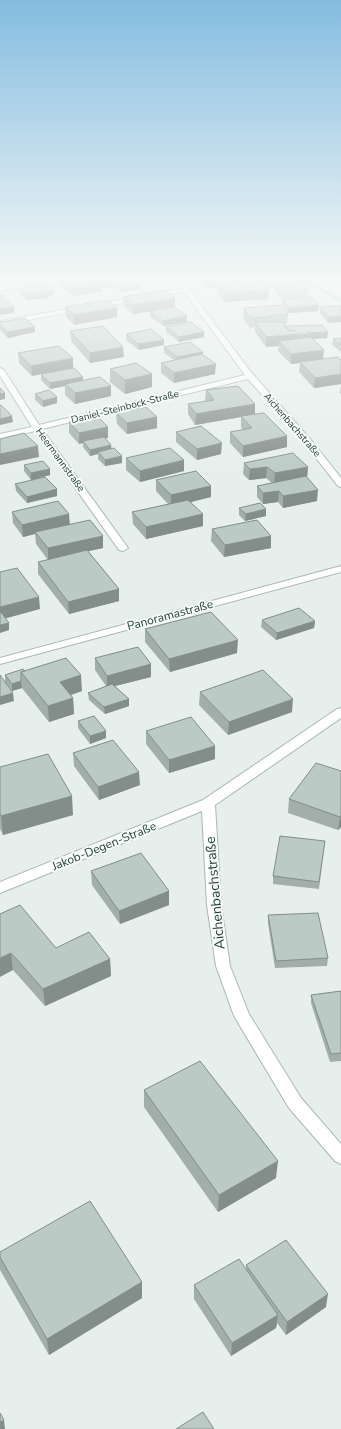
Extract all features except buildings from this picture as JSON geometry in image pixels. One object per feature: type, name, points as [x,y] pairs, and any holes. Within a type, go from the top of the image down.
[{"type":"street","name":"Aichenbachstraße","points":[[227,346],[250,376],[308,442],[341,484]]},
{"type":"street","name":"Heermannstraße","points":[[0,370],[37,428],[123,548]]},
{"type":"street","name":"Daniel-Steinbock-Straße","points":[[0,437],[250,376]]},
{"type":"street","name":"Panoramastraße","points":[[0,661],[341,569]]},
{"type":"street","points":[[208,804],[341,712]]},
{"type":"street","name":"Aichenbachstraße","points":[[208,804],[214,905],[223,966],[242,1016],[295,1103],[341,1156]]},
{"type":"street","name":"Jakob-Degen-Straße","points":[[0,888],[208,804]]}]
